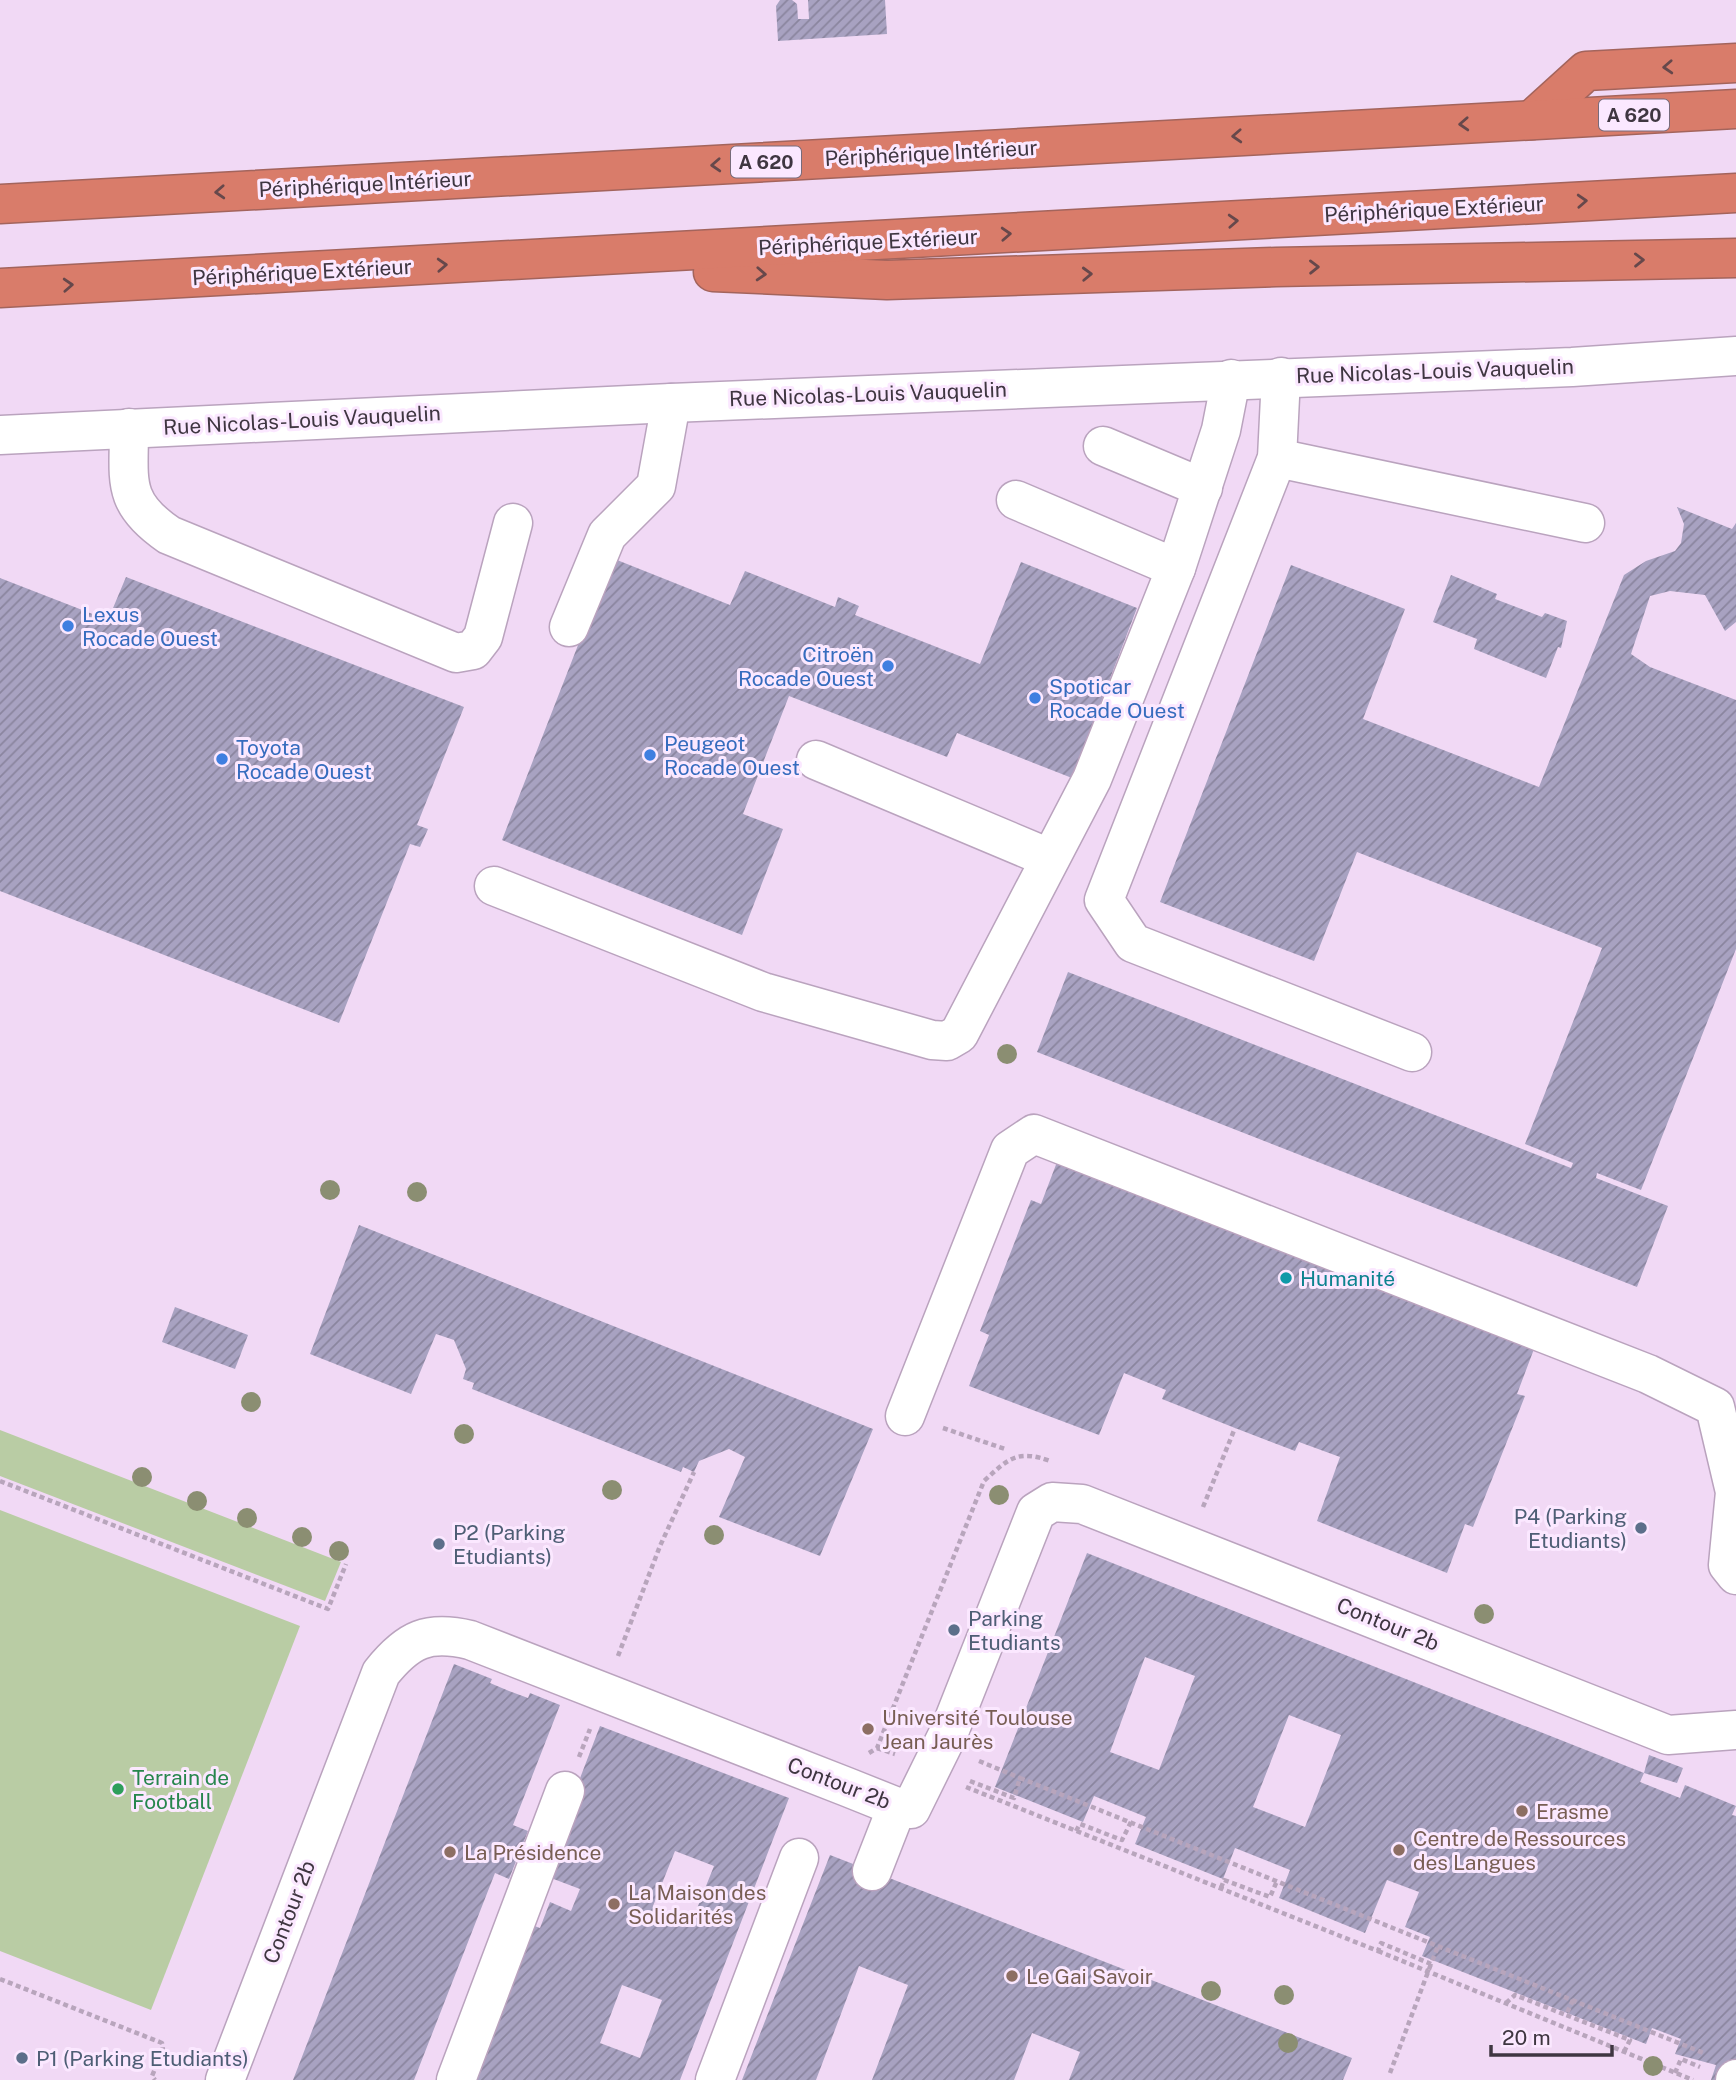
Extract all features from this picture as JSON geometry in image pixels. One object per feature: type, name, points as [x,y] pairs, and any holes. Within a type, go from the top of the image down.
[{"type":"highway","points":[[1532,120],[1586,71],[1736,63]]},
{"type":"highway","name":"Périphérique Intérieur","points":[[0,204],[1736,109]]},
{"type":"highway","name":"Périphérique Extérieur","points":[[0,288],[1736,192]]},
{"type":"highway","points":[[497,262],[887,280],[1290,267],[1736,258]]},
{"type":"street","name":"Rue Nicolas-Louis Vauquelin","points":[[0,435],[671,403],[1572,367],[1736,356]]},
{"type":"street","points":[[1282,377],[1277,458],[1104,900],[1133,943],[1412,1052]]},
{"type":"street","points":[[494,886],[763,992],[932,1040],[947,1041],[959,1034],[1092,779],[1176,568],[1221,430],[1231,379]]},
{"type":"street","points":[[569,627],[607,535],[656,486],[671,403]]},
{"type":"street","points":[[129,428],[133,500],[148,520],[169,535],[456,653],[473,650],[482,637],[513,523]]},
{"type":"street","points":[[1103,446],[1203,488]]},
{"type":"street","points":[[1277,458],[1585,523]]},
{"type":"street","points":[[1016,500],[1176,568]]},
{"type":"street","points":[[816,760],[1049,858]]},
{"type":"street","points":[[905,1416],[1010,1150],[1034,1134],[1648,1374],[1715,1407],[1735,1492],[1728,1565],[1736,1575]]},
{"type":"street","name":"Contour 2b","points":[[225,2080],[381,1673],[400,1650],[422,1639],[444,1634],[471,1640],[897,1807],[911,1809],[935,1763],[1036,1512],[1052,1502],[1082,1504],[1668,1735],[1736,1730]]},
{"type":"street","points":[[456,2080],[542,1865],[565,1791]]},
{"type":"street","points":[[872,1871],[897,1807]]},
{"type":"street","points":[[715,2080],[799,1858]]},
{"type":"path","points":[[905,1416],[1005,1449]]},
{"type":"path","points":[[1203,1507],[1236,1428]]},
{"type":"path","points":[[605,1692],[660,1546],[694,1472]]},
{"type":"path","points":[[0,1482],[328,1609],[333,1588],[346,1564]]},
{"type":"path","points":[[968,1781],[1014,1798],[1020,1778],[1573,2000],[1727,2072]]},
{"type":"path","points":[[954,1783],[1378,1951],[1693,2080]]},
{"type":"path","points":[[1076,1831],[1080,1824],[1122,1840],[1131,1822]]},
{"type":"path","points":[[1221,1888],[1224,1880],[1270,1897],[1277,1881]]},
{"type":"path","points":[[1378,1951],[1381,1943],[1431,1964]]},
{"type":"path","points":[[1390,2073],[1438,1946]]},
{"type":"path","points":[[0,1979],[162,2043],[163,2050],[152,2076],[155,2080]]},
{"type":"path","points":[[1506,2003],[1516,1994],[1629,2040],[1624,2052]]},
{"type":"path","points":[[1566,2015],[1573,2000]]},
{"type":"path","points":[[1675,2073],[1681,2059]]},
{"type":"green space","points":[[0,1430],[341,1562],[325,1601],[0,1476]]},
{"type":"green space","name":"Terrain de Football","points":[[0,1510],[300,1626],[151,2010],[0,1951]]},
{"type":"building","points":[[780,0],[792,0],[797,4],[798,19],[809,19],[808,0],[885,0],[887,34],[778,41],[776,6]]},
{"type":"building","points":[[1677,507],[1732,529],[1736,523],[1736,622],[1725,631],[1705,595],[1670,591],[1650,596],[1631,654],[1650,667],[1736,700],[1736,949],[1641,1190],[1597,1173],[1596,1178],[1668,1206],[1637,1287],[1037,1052],[1068,972],[1571,1168],[1573,1163],[1525,1144],[1602,948],[1357,852],[1314,961],[1160,902],[1291,565],[1405,609],[1363,719],[1539,787],[1624,575],[1646,561],[1675,551],[1681,543],[1684,524]]},
{"type":"building","points":[[612,558],[730,605],[745,571],[835,607],[838,597],[859,606],[855,615],[980,664],[1021,562],[1137,608],[1072,778],[957,733],[947,757],[789,696],[743,814],[783,829],[742,935],[502,840]]},
{"type":"building","points":[[1451,575],[1497,594],[1495,599],[1542,617],[1545,613],[1567,621],[1561,648],[1558,647],[1546,678],[1474,649],[1477,639],[1433,622]]},
{"type":"building","name":"Toyota Rocade Ouest","points":[[126,577],[464,707],[417,825],[428,829],[420,847],[410,844],[339,1023],[0,891],[0,578],[108,620]]},
{"type":"building","points":[[1057,1162],[1534,1349],[1517,1394],[1525,1396],[1473,1527],[1465,1524],[1447,1573],[1317,1521],[1340,1457],[1299,1442],[1295,1451],[1235,1428],[1162,1399],[1166,1390],[1124,1373],[1099,1435],[969,1386],[989,1335],[980,1331],[1031,1200],[1041,1204]]},
{"type":"building","points":[[359,1225],[873,1429],[820,1556],[719,1517],[745,1457],[729,1449],[699,1461],[694,1472],[683,1467],[681,1472],[472,1389],[474,1383],[463,1379],[466,1369],[454,1340],[436,1334],[411,1394],[310,1354]]},
{"type":"building","points":[[175,1307],[248,1335],[235,1369],[162,1342]]},
{"type":"building","name":"Erasme","points":[[1087,1553],[1644,1773],[1640,1782],[1680,1798],[1685,1785],[1736,1806],[1732,1815],[1736,1816],[1736,2080],[1711,2080],[1716,2065],[1675,2054],[1681,2039],[1652,2028],[1646,2044],[1422,1956],[1430,1937],[1405,1927],[1419,1892],[1387,1880],[1365,1933],[1279,1898],[1290,1870],[1235,1848],[1223,1879],[1135,1844],[1146,1817],[1094,1796],[1083,1822],[995,1787]],"holes":[[[1145,1657],[1195,1676],[1159,1770],[1110,1752]],[[1289,1715],[1341,1735],[1305,1827],[1253,1807]]]},
{"type":"building","name":"La Présidence","points":[[454,1664],[492,1679],[490,1683],[509,1691],[528,1698],[530,1693],[560,1705],[513,1825],[528,1831],[509,1879],[495,1873],[414,2080],[293,2080]]},
{"type":"building","name":"La Maison des Solidarités","points":[[600,1726],[789,1798],[680,2080],[477,2080],[493,2039],[480,2034],[524,1922],[540,1928],[550,1902],[571,1911],[580,1889],[543,1875]],"holes":[[[675,1851],[714,1866],[692,1921],[653,1906]],[[622,1985],[662,2000],[640,2058],[600,2043]]]},
{"type":"building","points":[[1649,1755],[1683,1768],[1677,1783],[1644,1773]]},
{"type":"building","name":"Le Gai Savoir","points":[[830,1855],[1352,2058],[1343,2080],[1069,2080],[1080,2052],[1032,2033],[1014,2080],[872,2080],[908,1985],[859,1966],[816,2080],[742,2080]]},
{"type":"place","name":"Lexus Rocade Ouest","points":[[68,626]]},
{"type":"place","name":"Citroën Rocade Ouest","points":[[888,666]]},
{"type":"place","name":"Spoticar Rocade Ouest","points":[[1035,698]]},
{"type":"place","name":"Peugeot Rocade Ouest","points":[[650,755]]},
{"type":"place","name":"Toyota Rocade Ouest","points":[[222,759]]},
{"type":"place","name":"Humanité","points":[[1286,1278]]},
{"type":"place","name":"P4 (Parking Etudiants)","points":[[1641,1528]]},
{"type":"place","name":"P2 (Parking Etudiants)","points":[[439,1544]]},
{"type":"place","name":"Parking Etudiants","points":[[954,1630]]},
{"type":"place","name":"Université Toulouse Jean Jaurès","points":[[868,1729]]},
{"type":"place","name":"Terrain de Football","points":[[118,1789]]},
{"type":"place","name":"Erasme","points":[[1522,1811]]},
{"type":"place","name":"Centre de Ressources des Langues","points":[[1399,1850]]},
{"type":"place","name":"La Présidence","points":[[450,1852]]},
{"type":"place","name":"La Maison des Solidarités","points":[[614,1904]]},
{"type":"place","name":"Le Gai Savoir","points":[[1012,1976]]},
{"type":"place","name":"P1 (Parking Etudiants)","points":[[22,2058]]}]
